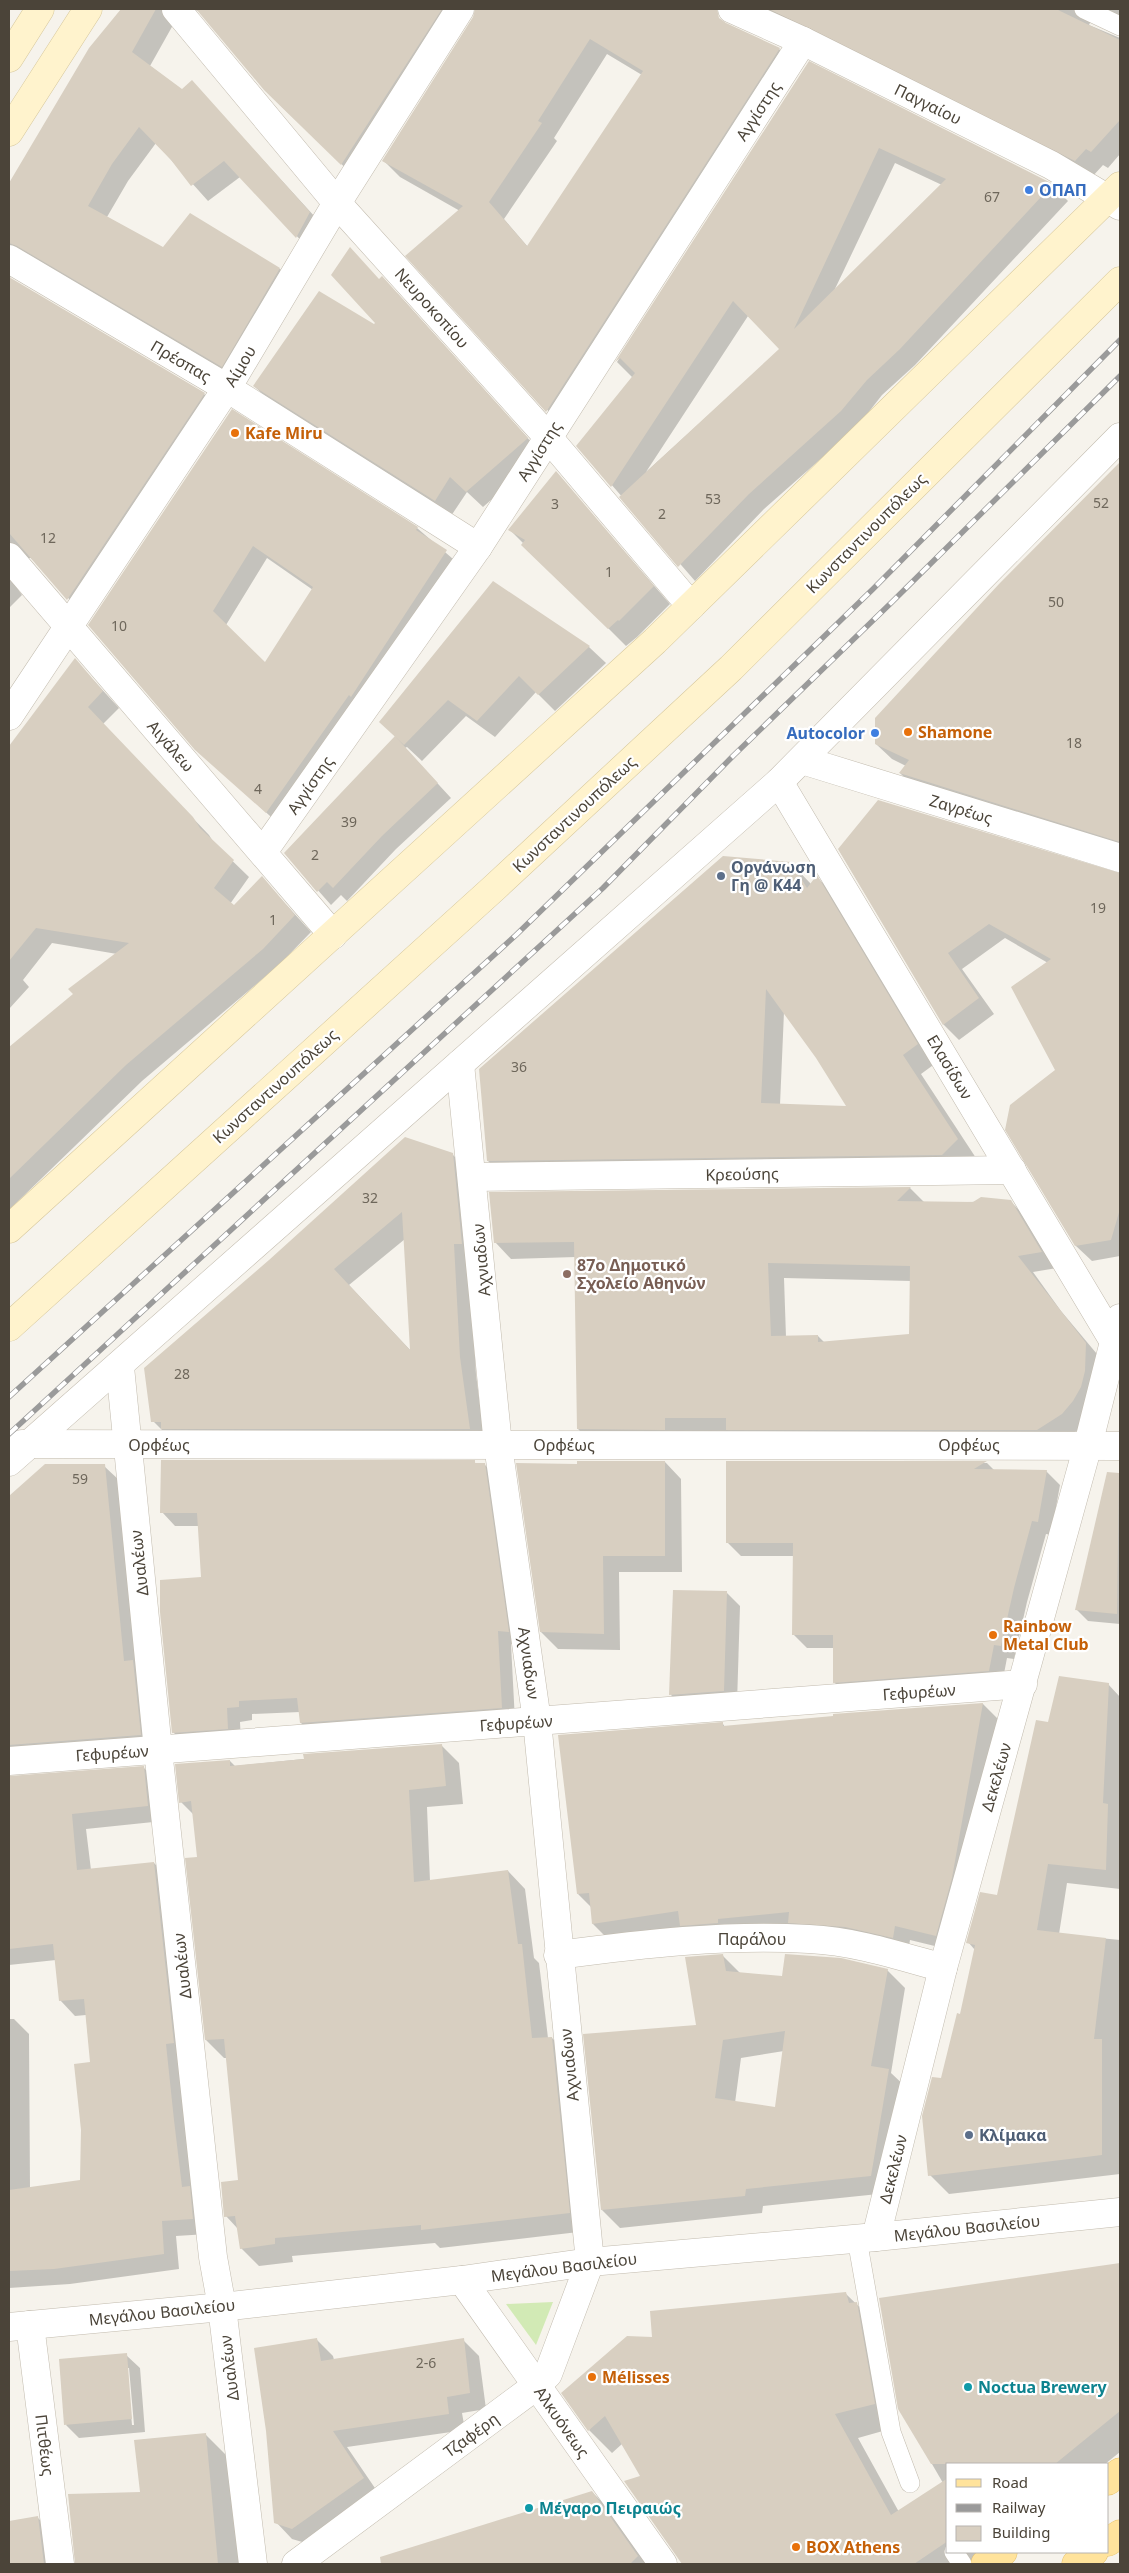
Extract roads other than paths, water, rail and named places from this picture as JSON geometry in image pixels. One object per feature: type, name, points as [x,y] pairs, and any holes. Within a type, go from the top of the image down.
[{"type":"main road","points":[[9,58],[40,9]]},
{"type":"main road","points":[[9,132],[88,9]]},
{"type":"main road","points":[[9,1229],[647,648],[1116,197]]},
{"type":"main road","name":"Κωνσταντινουπόλεως","points":[[9,1327],[494,888],[731,668],[1120,281]]},
{"type":"main road","points":[[1109,2480],[1120,2472]]},
{"type":"main road","points":[[1109,2541],[1120,2534]]},
{"type":"main road","points":[[985,2564],[1002,2553]]},
{"type":"main road","points":[[1076,2564],[1092,2553]]},
{"type":"street","name":"Νευροκοπίου","points":[[176,9],[337,203],[547,436],[691,606]]},
{"type":"street","name":"Αίμου","points":[[9,716],[227,388],[337,203],[460,9]]},
{"type":"street","name":"Παγγαίου","points":[[732,9],[803,42],[1116,197]]},
{"type":"street","name":"Αγγίστης","points":[[263,852],[478,547],[547,436],[803,42]]},
{"type":"street","name":"Πρέσπας","points":[[9,259],[227,388],[478,547]]},
{"type":"street","points":[[9,1462],[19,1444],[120,1366],[779,782],[1120,438]]},
{"type":"street","name":"Αιγάλεω","points":[[9,557],[333,935]]},
{"type":"street","name":"Ζαγρέως","points":[[802,760],[1120,858]]},
{"type":"street","name":"Ελασίδων","points":[[779,782],[1012,1170],[1118,1337]]},
{"type":"street","name":"Αχνιαδων","points":[[460,1064],[473,1177],[498,1445],[537,1721],[558,1955],[590,2262]]},
{"type":"street","name":"Κρεούσης","points":[[473,1177],[1012,1170]]},
{"type":"street","name":"Δεκελέων","points":[[867,2238],[1118,1337]]},
{"type":"street","name":"Δυαλέων","points":[[120,1366],[158,1750],[214,2256],[222,2307],[253,2564]]},
{"type":"street","name":"Ορφέως","points":[[19,1444],[1120,1446]]},
{"type":"street","name":"Γεφυρέων","points":[[9,1761],[1022,1684]]},
{"type":"street","name":"Παράλου","points":[[558,1955],[668,1940],[811,1939],[881,1950],[943,1968]]},
{"type":"street","name":"Μεγάλου Βασιλείου","points":[[19,2326],[222,2307],[462,2280],[590,2262],[867,2238],[1120,2212]]},
{"type":"street","name":"Τζαφέρη","points":[[296,2564],[536,2386],[548,2374],[590,2262]]},
{"type":"street","name":"Αλκυόνεως","points":[[462,2280],[664,2564]]},
{"type":"street","name":"Πιτθέως","points":[[19,2326],[60,2564]]},
{"type":"lane","points":[[1084,9],[1120,26]]},
{"type":"lane","points":[[867,2238],[891,2432],[910,2483]]},
{"type":"lane","points":[[955,2553],[962,2564]]},
{"type":"railway","points":[[9,1397],[516,935],[873,589],[1120,340]]},
{"type":"railway","points":[[9,1434],[603,888],[733,756],[892,602],[1120,376]]},
{"type":"place","name":"ΟΠΑΠ","points":[[1029,190]]},
{"type":"place","name":"Kafe Miru","points":[[235,433]]},
{"type":"place","name":"Shamone","points":[[908,732]]},
{"type":"place","name":"Autocolor","points":[[875,733]]},
{"type":"place","name":"Οργάνωση Γη @ Κ44","points":[[721,876]]},
{"type":"place","name":"87ο Δημοτικό Σχολείο Αθηνών","points":[[567,1274]]},
{"type":"place","name":"Rainbow Metal Club","points":[[993,1635]]},
{"type":"place","name":"Κλίμακα","points":[[969,2135]]},
{"type":"place","name":"Mélisses","points":[[592,2377]]},
{"type":"place","name":"Noctua Brewery","points":[[968,2387]]},
{"type":"place","name":"Μέγαρο Πειραιώς","points":[[529,2508]]},
{"type":"place","name":"BOX Athens","points":[[796,2547]]}]
